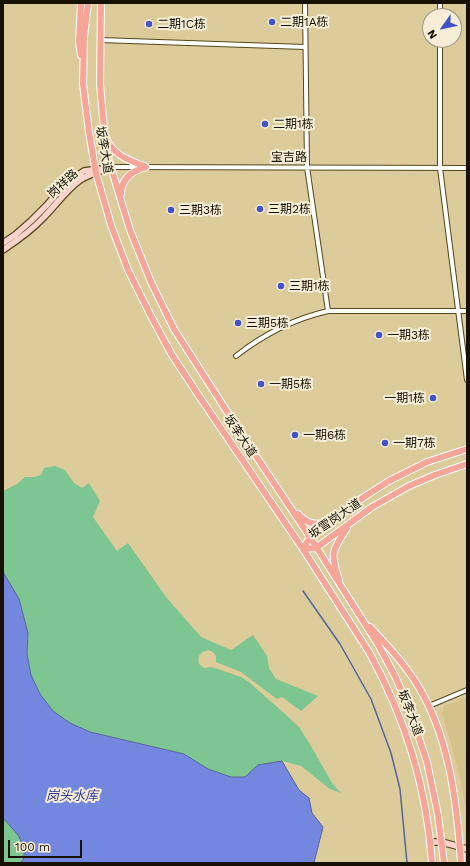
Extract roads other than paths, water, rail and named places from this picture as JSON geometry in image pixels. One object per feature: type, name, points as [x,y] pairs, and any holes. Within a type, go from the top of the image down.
[{"type":"main road","points":[[80,3],[79,42],[83,66]]},
{"type":"main road","name":"坂李大道","points":[[88,3],[84,37],[83,66],[86,112],[95,171],[111,225],[128,270],[172,355],[303,549],[369,652],[386,683],[406,732],[416,765],[424,799],[431,842],[432,863]]},
{"type":"main road","name":"坂李大道","points":[[101,3],[100,84],[106,151],[130,230],[146,269],[174,329],[310,537],[379,646],[387,662],[403,695],[416,728],[432,780],[444,863]]},
{"type":"main road","points":[[105,133],[111,146],[117,154],[146,167]]},
{"type":"main road","points":[[120,199],[123,184],[126,178],[132,172],[146,167]]},
{"type":"main road","name":"坂雪岗大道","points":[[303,549],[310,537],[370,492],[401,474],[440,457],[467,449]]},
{"type":"main road","name":"坂雪岗大道","points":[[303,549],[316,548],[372,507],[409,486],[435,474],[467,464]]},
{"type":"main road","points":[[288,505],[304,520],[314,524],[325,523],[342,514]]},
{"type":"main road","points":[[342,589],[334,565],[333,556],[336,544],[349,524]]},
{"type":"main road","points":[[358,614],[401,662],[415,681],[429,706],[450,772],[461,863]]},
{"type":"street","points":[[305,3],[307,167],[328,311]]},
{"type":"street","points":[[100,40],[305,47]]},
{"type":"street","points":[[440,48],[440,168],[467,380]]},
{"type":"street","name":"宝吉路","points":[[111,167],[467,168]]},
{"type":"street","name":"岗祥路","points":[[3,243],[32,221],[71,180],[84,171],[95,171],[111,167]]},
{"type":"street","name":"岗祥路","points":[[3,250],[36,225],[74,185],[95,171]]},
{"type":"street","points":[[236,356],[254,342],[274,330],[306,317],[328,311],[467,311]]},
{"type":"street","points":[[429,706],[467,690]]},
{"type":"street","points":[[431,842],[442,842],[467,849]]},
{"type":"water","name":"岗头水库","points":[[3,572],[19,599],[28,633],[27,654],[31,675],[40,694],[53,711],[70,723],[90,732],[184,754],[208,769],[231,777],[245,777],[258,765],[282,761],[299,790],[309,798],[312,813],[323,827],[314,863],[20,863],[23,860],[25,849],[18,835],[3,818]]},
{"type":"waterway","points":[[303,591],[340,644],[371,699],[391,753],[400,789],[407,863]]},
{"type":"place","name":"二期1A栋","points":[[272,22]]},
{"type":"place","name":"二期1C栋","points":[[149,24]]},
{"type":"place","name":"二期1栋","points":[[265,124]]},
{"type":"place","name":"三期2栋","points":[[260,209]]},
{"type":"place","name":"三期3栋","points":[[171,210]]},
{"type":"place","name":"三期1栋","points":[[281,286]]},
{"type":"place","name":"三期5栋","points":[[238,323]]},
{"type":"place","name":"一期3栋","points":[[379,335]]},
{"type":"place","name":"一期5栋","points":[[261,384]]},
{"type":"place","name":"一期1栋","points":[[433,398]]},
{"type":"place","name":"一期6栋","points":[[295,435]]},
{"type":"place","name":"一期7栋","points":[[385,443]]}]
